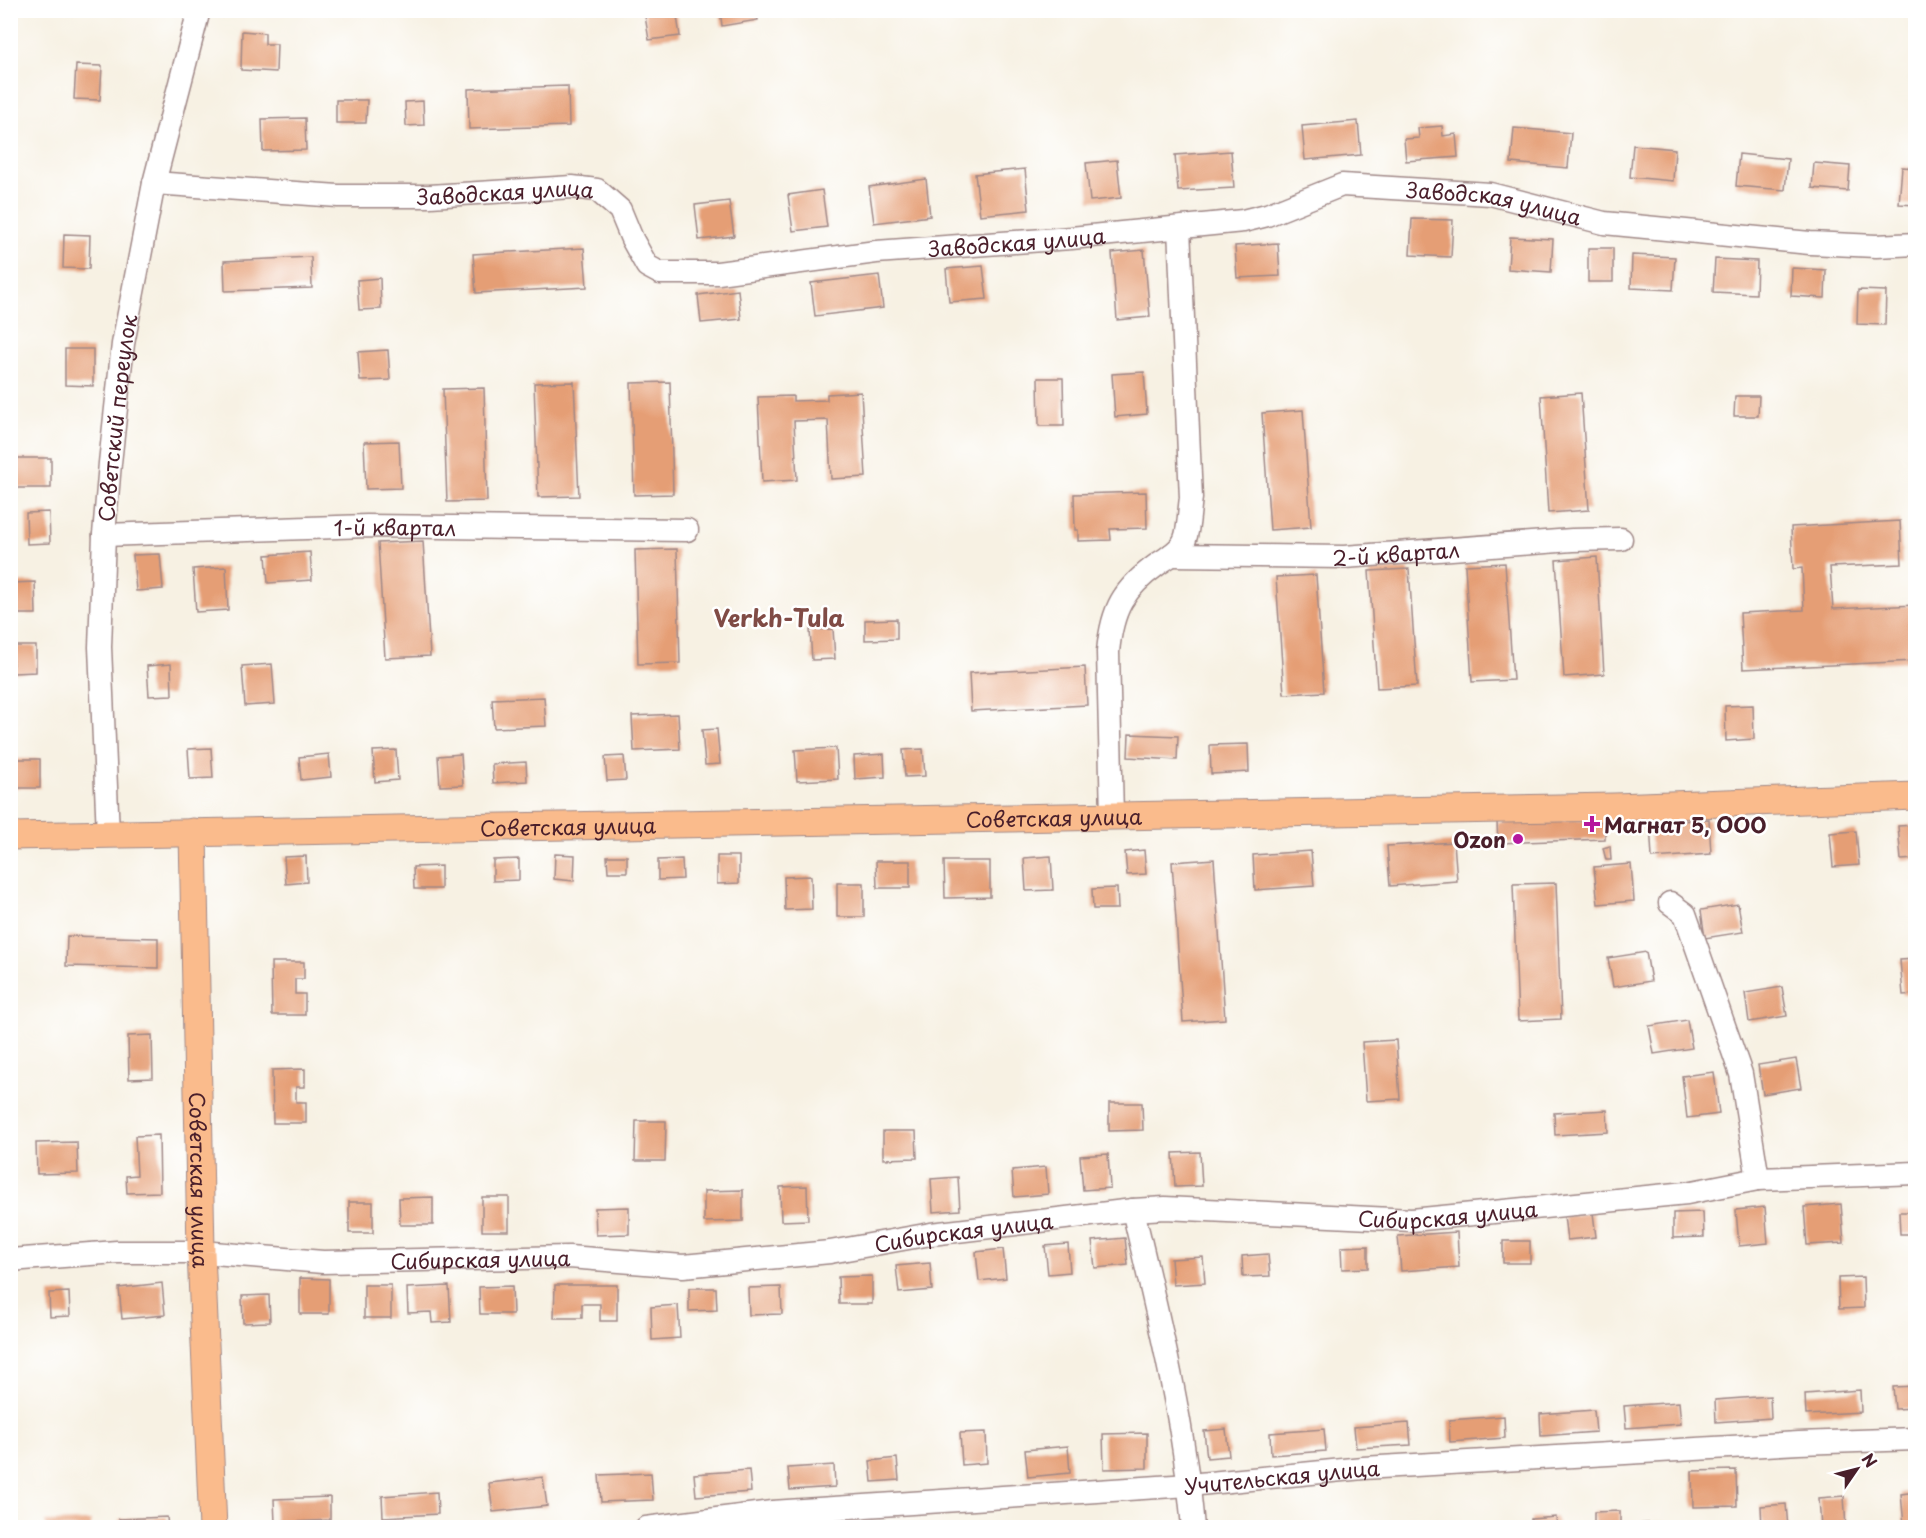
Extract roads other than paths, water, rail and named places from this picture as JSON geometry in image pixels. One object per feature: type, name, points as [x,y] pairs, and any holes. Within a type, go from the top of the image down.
[{"type":"main road","name":"Советская улица","points":[[10,836],[1647,807],[1916,796]]},
{"type":"main road","name":"Советская улица","points":[[193,832],[201,1252],[213,1527]]},
{"type":"street","name":"Советский переулок","points":[[108,834],[100,647],[104,535],[123,344],[154,183],[199,10]]},
{"type":"street","name":"Заводская улица","points":[[154,183],[338,196],[430,196],[572,187],[597,190],[620,210],[647,266],[660,273],[718,273],[876,252],[1071,238],[1243,221],[1267,215],[1342,185],[1490,194],[1604,223],[1810,243],[1876,246],[1916,244]]},
{"type":"street","points":[[1112,816],[1108,652],[1110,627],[1122,599],[1142,576],[1171,555],[1185,540],[1191,498],[1179,228]]},
{"type":"street","name":"1-й квартал","points":[[104,535],[368,526],[687,530]]},
{"type":"street","name":"2-й квартал","points":[[1171,555],[1344,557],[1572,540],[1622,539]]},
{"type":"street","points":[[1670,903],[1685,914],[1741,1074],[1758,1179]]},
{"type":"street","name":"Сибирская улица","points":[[10,1260],[117,1252],[201,1252],[323,1262],[569,1257],[683,1266],[830,1252],[931,1234],[1133,1210],[1165,1208],[1412,1220],[1688,1193],[1758,1179],[1916,1173]]},
{"type":"street","points":[[1133,1210],[1172,1374],[1193,1527]]},
{"type":"street","name":"Учительская улица","points":[[646,1527],[772,1512],[1189,1485],[1375,1468],[1787,1444],[1916,1439]]},
{"type":"place","name":"Магнат 5, ООО","points":[[1592,824]]},
{"type":"place","name":"Ozon","points":[[1518,839]]},
{"type":"district","name":"Verkh-Tula","points":[[779,617]]}]
